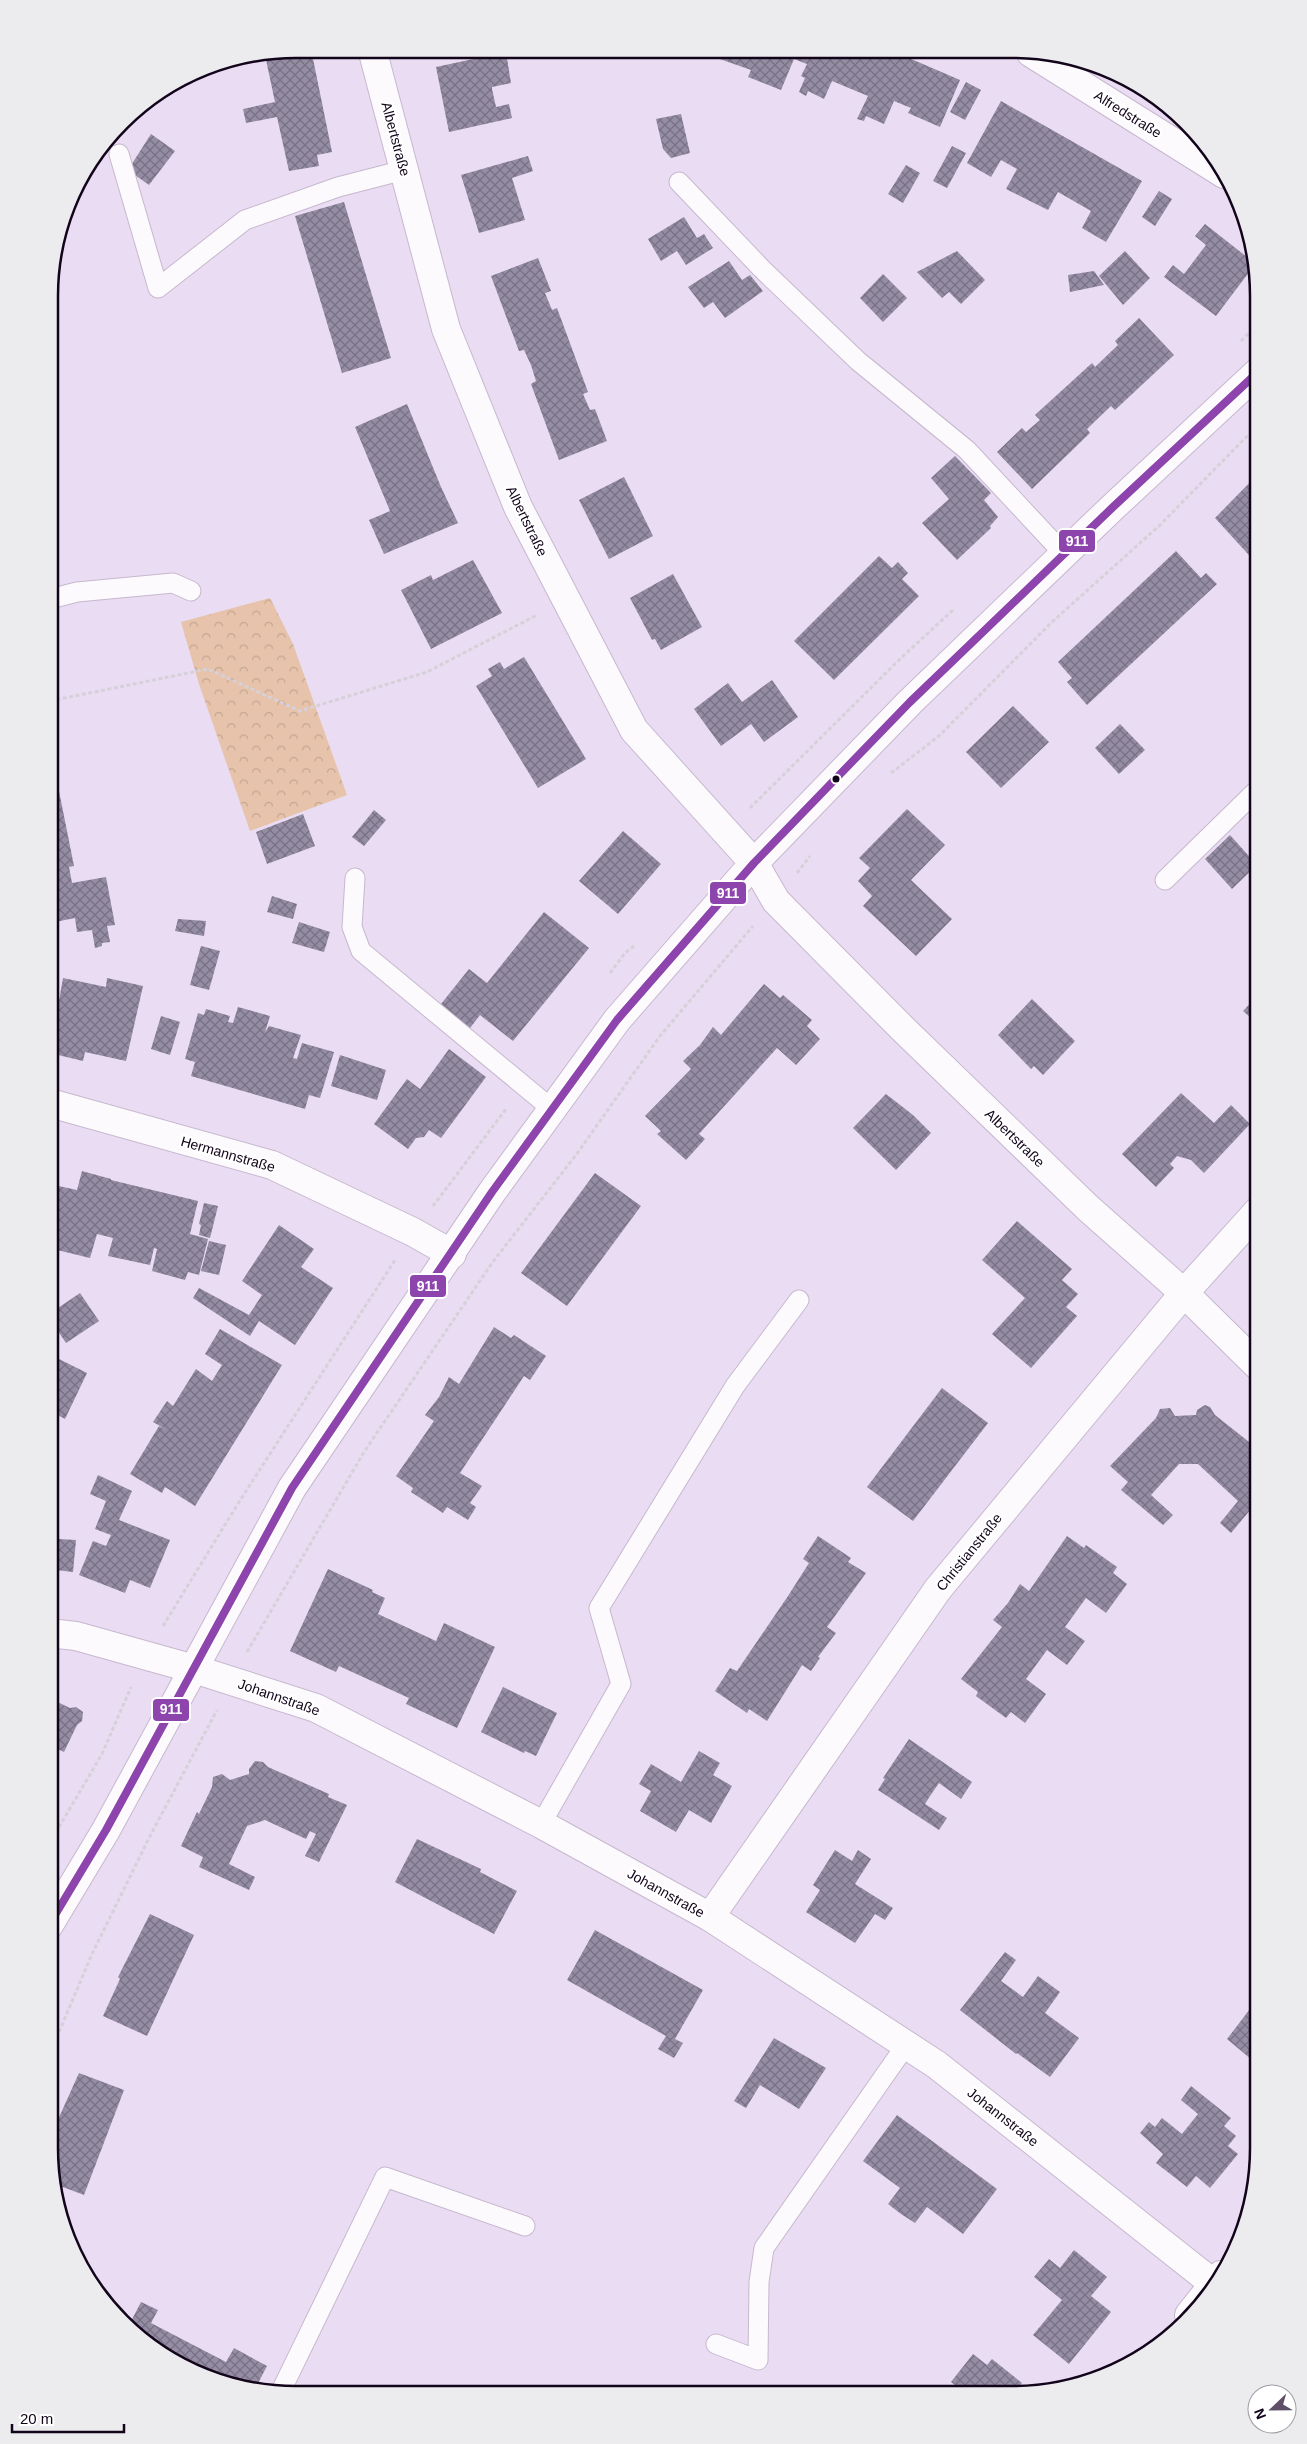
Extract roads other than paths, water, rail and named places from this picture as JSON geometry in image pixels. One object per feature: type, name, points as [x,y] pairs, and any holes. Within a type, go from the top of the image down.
[{"type":"street","name":"Albertstraße","points":[[374,58],[446,329],[518,508],[634,730],[754,863],[776,901],[902,1028],[1088,1208],[1184,1293],[1250,1358]]},
{"type":"street","name":"Alfredstraße","points":[[1043,60],[1211,166]]},
{"type":"street","points":[[58,1910],[106,1830],[292,1488],[452,1254],[492,1192],[617,1020],[754,863],[910,702],[1250,380]]},
{"type":"street","name":"Hermannstraße","points":[[58,1105],[272,1165],[413,1232],[452,1254]]},
{"type":"street","name":"Christianstraße","points":[[710,1917],[938,1589],[1184,1293],[1250,1219]]},
{"type":"street","name":"Johannstraße","points":[[58,1634],[76,1636],[194,1669],[316,1708],[541,1824],[710,1917],[937,2065],[1212,2276]]},
{"type":"lane","points":[[119,154],[158,288],[245,220],[338,187],[404,170]]},
{"type":"lane","points":[[679,182],[762,269],[858,361],[967,450],[1064,554]]},
{"type":"lane","points":[[58,597],[77,592],[173,584],[191,591]]},
{"type":"lane","points":[[1165,880],[1250,799]]},
{"type":"lane","points":[[355,878],[352,927],[361,951],[552,1110]]},
{"type":"lane","points":[[541,1824],[621,1684],[599,1608],[735,1386],[799,1300]]},
{"type":"lane","points":[[716,2344],[758,2360],[759,2282],[764,2248],[906,2045]]},
{"type":"lane","points":[[283,2386],[385,2177],[525,2226]]}]
